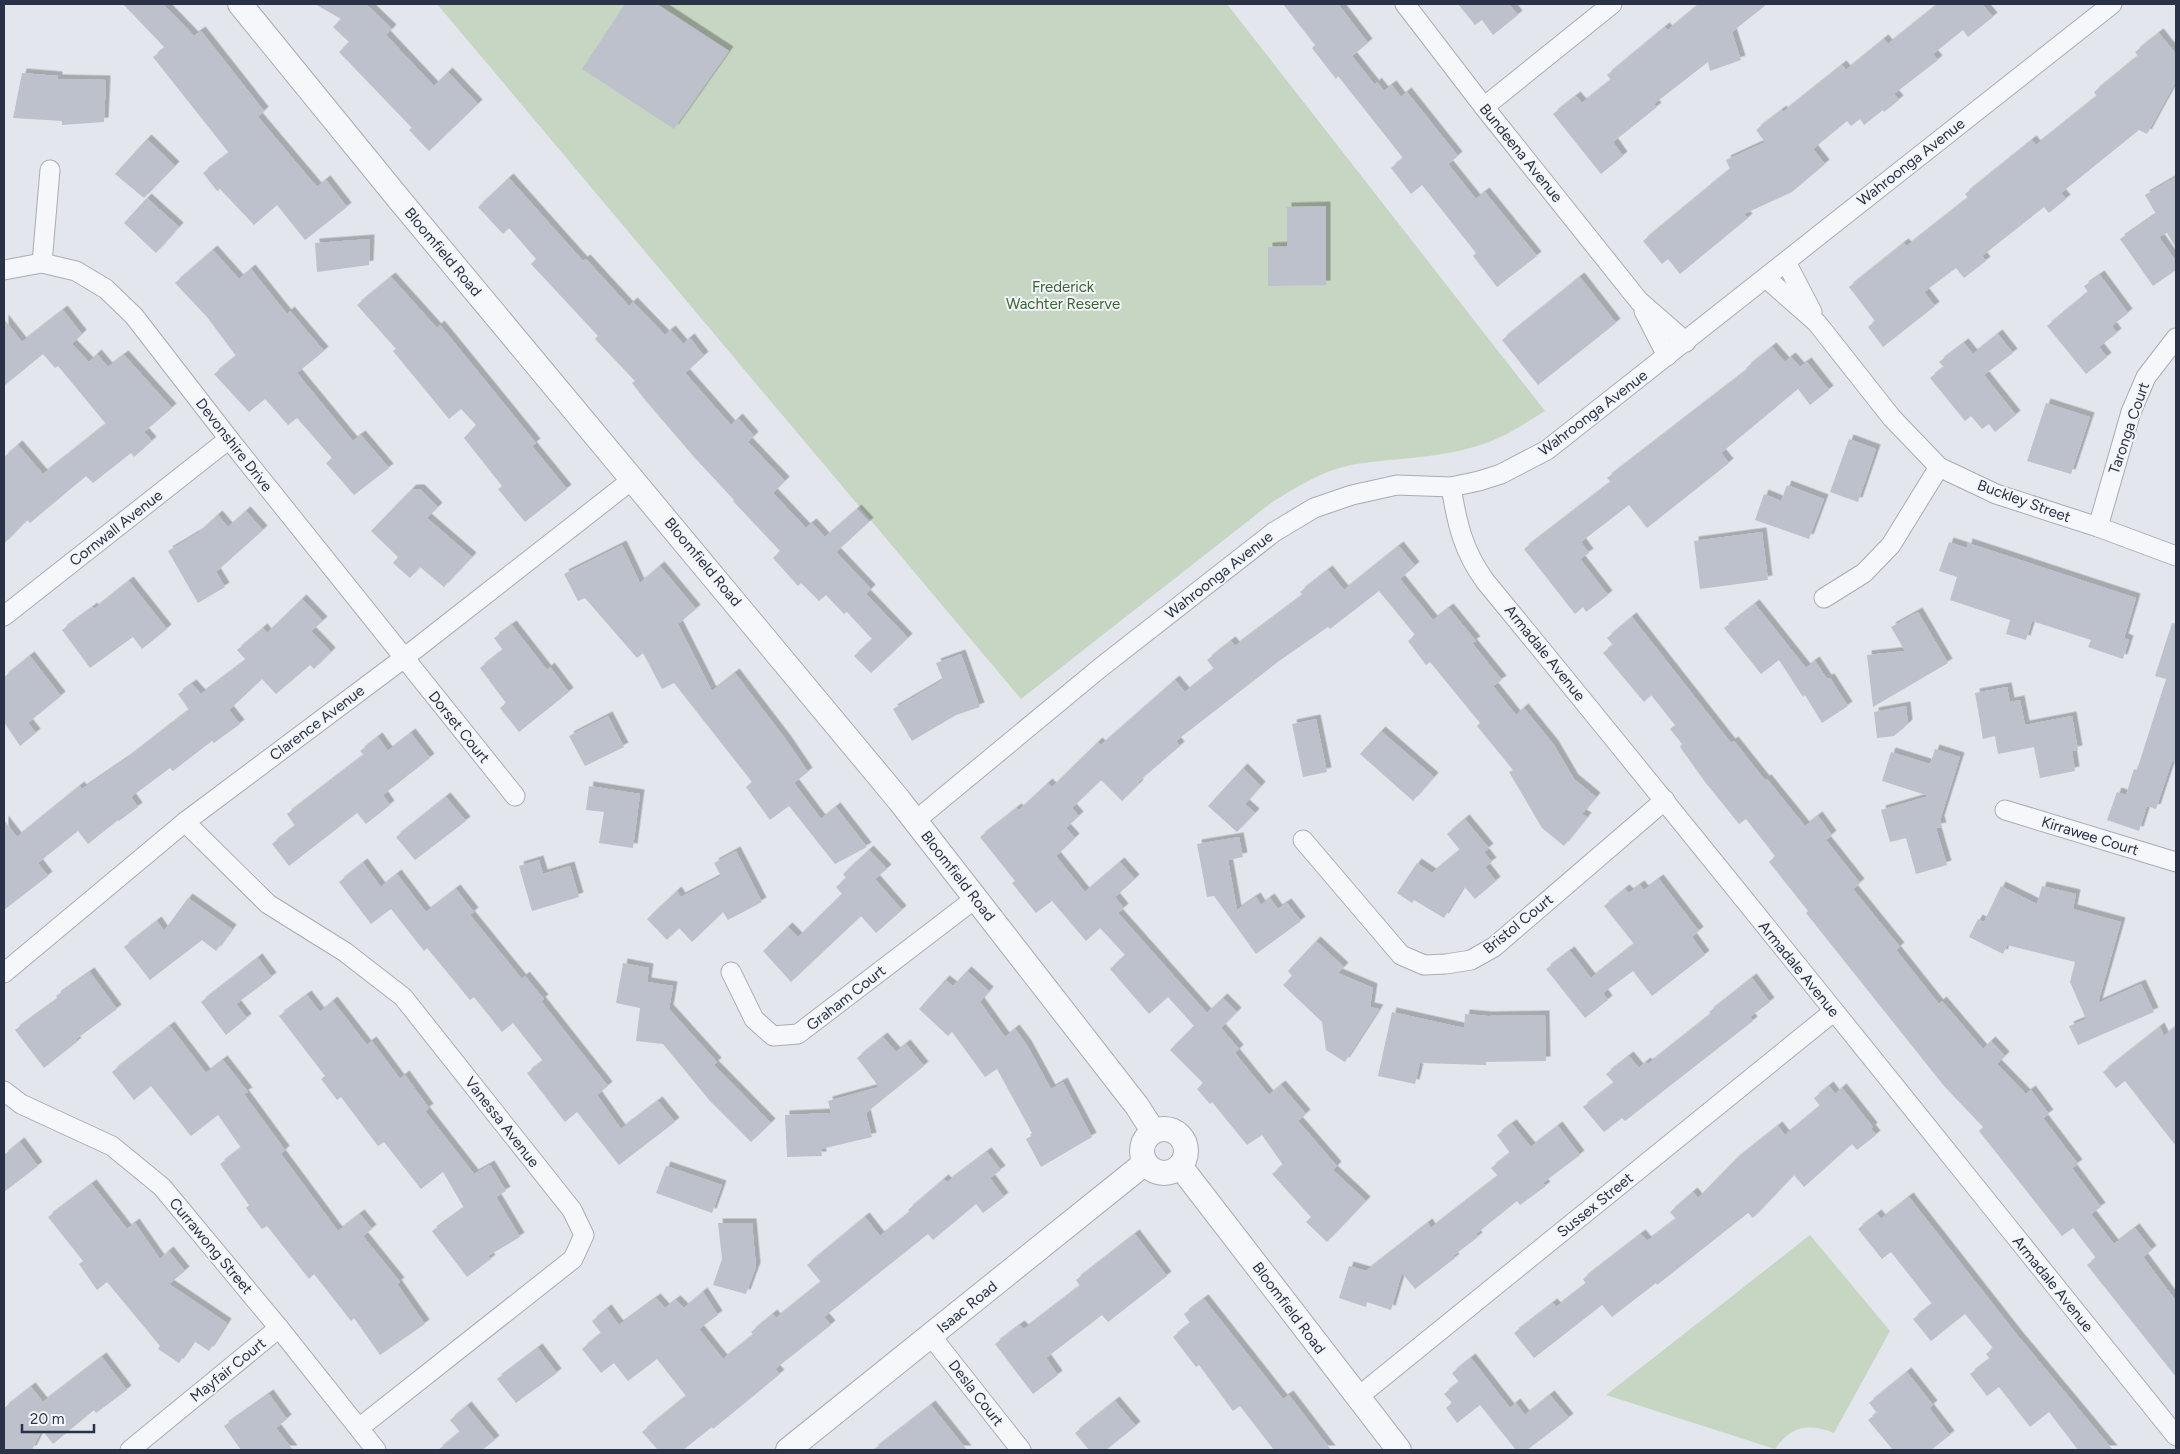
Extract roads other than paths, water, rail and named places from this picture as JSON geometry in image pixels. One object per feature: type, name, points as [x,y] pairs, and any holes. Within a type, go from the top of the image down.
[{"type":"street","name":"Bloomfield Road","points":[[240,4],[398,198],[915,821],[1137,1106],[1153,1131]]},
{"type":"street","name":"Bundeena Avenue","points":[[1405,4],[1484,107],[1639,301],[1686,342]]},
{"type":"street","points":[[1484,107],[1612,4]]},
{"type":"street","name":"Wahroonga Avenue","points":[[915,821],[1100,668],[1274,532],[1314,508],[1352,495],[1397,485],[1451,486],[1479,481],[1501,474],[1547,450],[2112,4]]},
{"type":"street","points":[[42,263],[50,170]]},
{"type":"street","name":"Buckley Street","points":[[1786,262],[1817,322],[1892,418],[1939,467],[1996,494],[2098,527],[2176,556]]},
{"type":"street","name":"Devonshire Drive","points":[[4,270],[42,263],[76,271],[106,289],[134,316],[229,439],[404,658]]},
{"type":"street","name":"Buckley Street","points":[[1766,278],[1817,322]]},
{"type":"street","name":"Bundeena Avenue","points":[[1639,301],[1667,356]]},
{"type":"street","name":"Taronga Court","points":[[2098,527],[2131,412],[2146,377],[2176,338]]},
{"type":"street","name":"Cornwall Avenue","points":[[4,616],[229,439]]},
{"type":"street","points":[[1824,598],[1864,573],[1891,545],[1939,467]]},
{"type":"street","name":"Clarence Avenue","points":[[4,973],[185,822],[404,658],[633,479]]},
{"type":"street","name":"Armadale Avenue","points":[[1451,486],[1460,532],[1468,554],[1479,573],[1665,800],[1833,1012],[2176,1436]]},
{"type":"street","name":"Dorset Court","points":[[404,658],[515,796]]},
{"type":"street","name":"Bristol Court","points":[[1304,840],[1401,955],[1424,964],[1446,964],[1471,960],[1494,947],[1665,800]]},
{"type":"street","name":"Kirrawee Court","points":[[2005,810],[2176,862]]},
{"type":"street","name":"Vanessa Avenue","points":[[185,822],[268,904],[345,952],[403,997],[572,1210],[584,1235],[573,1259],[359,1428]]},
{"type":"street","name":"Graham Court","points":[[731,972],[754,1019],[773,1036],[798,1034],[976,898]]},
{"type":"street","name":"Sussex Street","points":[[1358,1398],[1833,1012]]},
{"type":"street","name":"Currawong Street","points":[[4,1091],[21,1104],[112,1146],[162,1187],[279,1328],[376,1450]]},
{"type":"street","points":[[1170,1129],[1183,1139],[1186,1156],[1180,1166],[1169,1173],[1155,1172],[1145,1163],[1142,1156],[1143,1141],[1153,1131],[1170,1129]]},
{"type":"street","name":"Isaac Road","points":[[788,1450],[1145,1163]]},
{"type":"street","name":"Bloomfield Road","points":[[1180,1166],[1399,1450]]},
{"type":"street","name":"Mayfair Court","points":[[130,1450],[279,1328]]},
{"type":"street","name":"Desla Court","points":[[931,1336],[1021,1450]]},
{"type":"park label","name":"Frederick Wachter Reserve","points":[[1063,296]]}]
